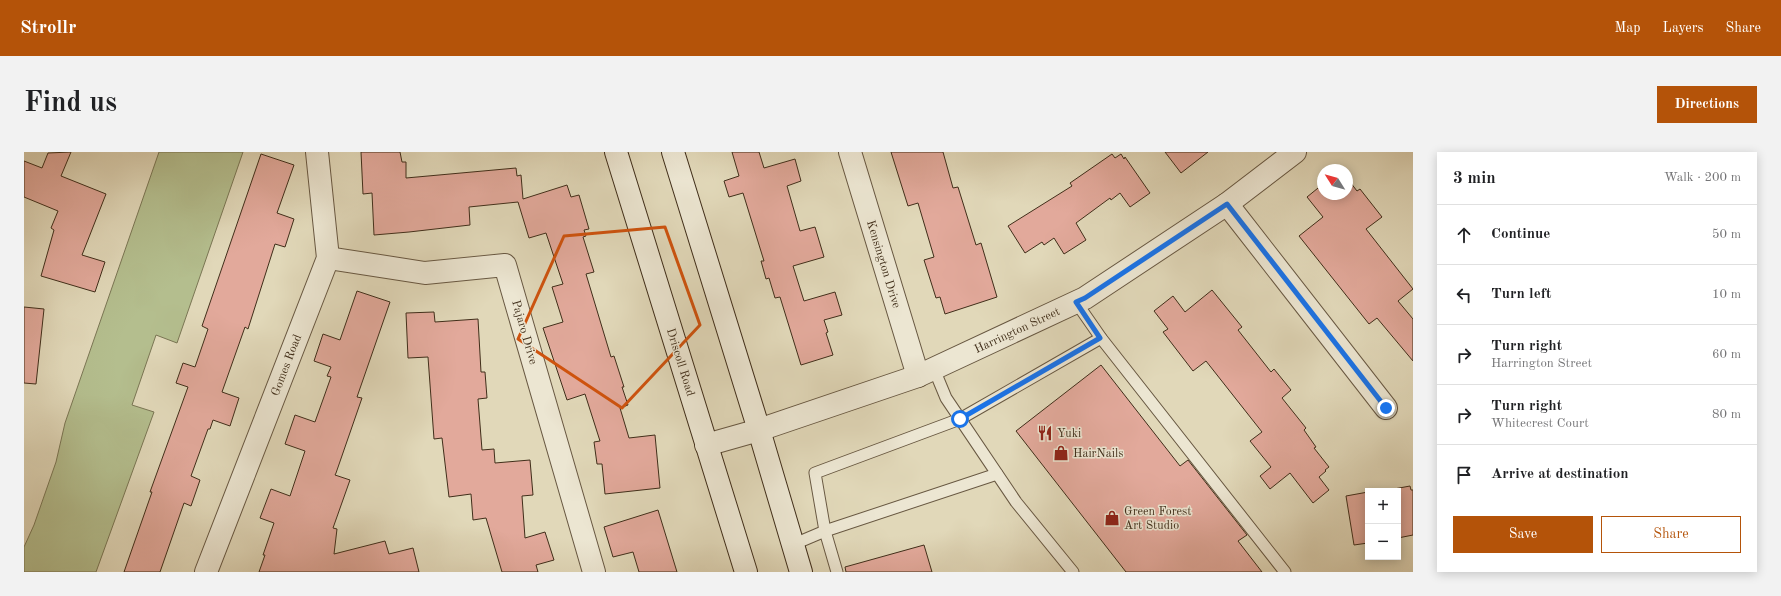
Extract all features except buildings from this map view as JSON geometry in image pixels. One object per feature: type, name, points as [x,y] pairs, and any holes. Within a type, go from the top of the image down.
[{"type":"street","name":"Gomes Road","points":[[206,572],[328,258],[317,152]]},
{"type":"street","name":"Driscoll Road","points":[[616,152],[746,572]]},
{"type":"street","points":[[673,152],[759,430],[801,572]]},
{"type":"street","name":"Kensington Drive","points":[[850,152],[926,372]]},
{"type":"street","name":"Harrington Street","points":[[706,445],[759,430],[926,372],[1085,298],[1227,204],[1295,152]]},
{"type":"street","points":[[1227,204],[1386,408]]},
{"type":"street","name":"Pajaro Drive","points":[[328,258],[425,273],[506,265],[594,572]]},
{"type":"lane","points":[[1076,302],[1100,338],[1285,572]]},
{"type":"lane","points":[[837,572],[825,531],[815,473],[960,419],[1100,338]]},
{"type":"lane","points":[[926,372],[946,398],[1016,502],[1073,572]]},
{"type":"lane","points":[[792,544],[825,531],[997,474]]},
{"type":"highlighted area","points":[[665,227],[700,325],[622,408],[518,339],[564,236]]},
{"type":"green space","points":[[159,152],[243,152],[177,343],[156,335],[132,405],[154,412],[96,572],[24,572],[24,547],[34,525],[56,462],[65,423]]},
{"type":"place","name":"Yuki","points":[[1045,433]]},
{"type":"place","name":"HairNails","points":[[1061,453]]},
{"type":"place","name":"Green Forest Art Studio","points":[[1112,518]]},
{"type":"route","points":[[960,419],[1100,338],[1076,302],[1085,298],[1227,204],[1386,408]]}]
